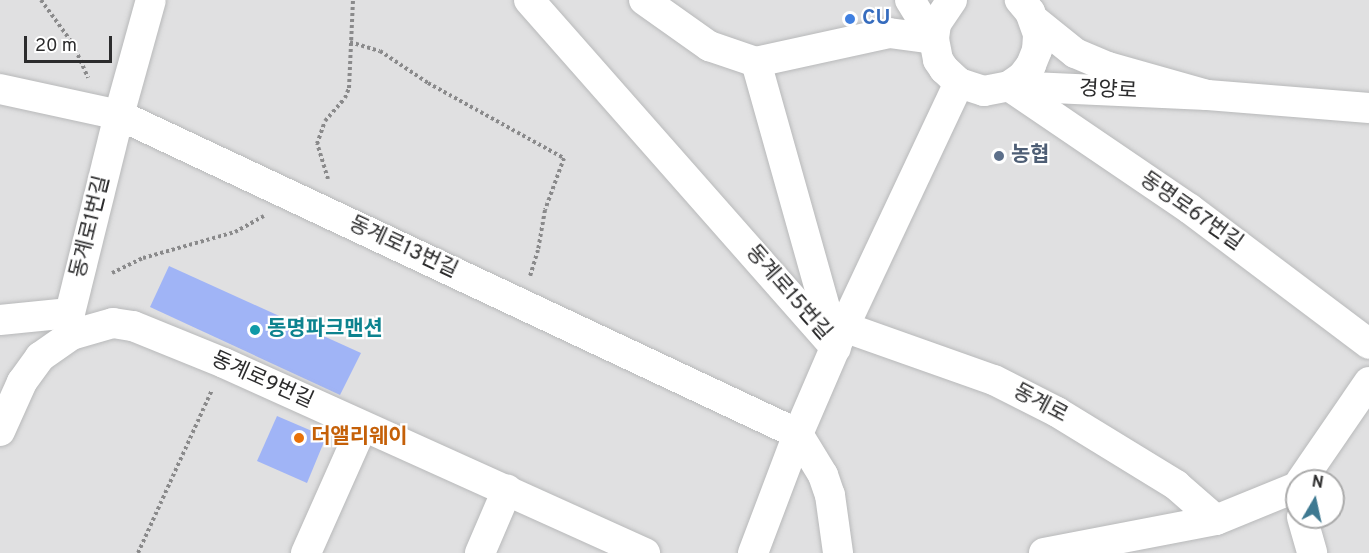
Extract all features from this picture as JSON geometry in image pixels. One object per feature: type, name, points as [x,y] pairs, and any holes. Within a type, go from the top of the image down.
[{"type":"street","name":"동계로1번길","points":[[71,324],[111,113],[151,0]]},
{"type":"street","name":"동계로15번길","points":[[529,0],[840,337]]},
{"type":"street","points":[[644,0],[709,46],[756,62],[889,33],[934,39]]},
{"type":"street","points":[[753,553],[798,434],[840,337],[959,83],[944,69],[934,39],[910,0]]},
{"type":"street","points":[[934,39],[936,24],[952,0]]},
{"type":"street","name":"경양로","points":[[1009,86],[1022,77],[1034,57],[1038,34],[1027,8]]},
{"type":"street","name":"경양로","points":[[1027,8],[1075,52],[1108,67],[1207,95]]},
{"type":"street","name":"동계로15번길","points":[[756,62],[840,337]]},
{"type":"street","name":"경양로","points":[[959,83],[984,91],[1009,86],[1207,95],[1369,108]]},
{"type":"street","name":"동명로67번길","points":[[1009,86],[1190,209],[1369,344]]},
{"type":"street","name":"동계로13번길","points":[[0,89],[111,113],[798,434]]},
{"type":"street","points":[[0,320],[71,324]]},
{"type":"street","name":"동계로9번길","points":[[71,324],[113,323],[133,326],[224,363],[645,553]]},
{"type":"street","points":[[0,431],[22,382],[40,357],[71,324]]},
{"type":"street","name":"동계로","points":[[840,337],[994,380],[1057,412],[1176,485],[1216,520]]},
{"type":"street","points":[[1315,469],[1369,382]]},
{"type":"street","points":[[306,553],[362,427]]},
{"type":"street","points":[[798,434],[823,474],[830,495],[838,553]]},
{"type":"street","points":[[480,553],[507,490]]},
{"type":"street","points":[[1044,553],[1216,520],[1285,498]]},
{"type":"street","points":[[1307,529],[1312,553]]},
{"type":"path","points":[[41,0],[73,44],[111,113]]},
{"type":"path","points":[[316,208],[328,179],[317,144],[325,121],[345,98],[349,88],[353,0]]},
{"type":"path","points":[[350,42],[380,51],[428,83],[564,158],[545,210],[538,250],[518,302]]},
{"type":"path","points":[[106,276],[124,264],[235,232],[270,212],[283,192]]},
{"type":"path","points":[[138,553],[224,363]]},
{"type":"building","name":"동명파크맨션","points":[[169,266],[361,353],[340,395],[150,307]]},
{"type":"building","points":[[277,416],[326,437],[307,483],[257,461]]},
{"type":"place","name":"CU","points":[[850,19]]},
{"type":"place","name":"농협","points":[[999,156]]},
{"type":"place","name":"동명파크맨션","points":[[255,330]]},
{"type":"place","name":"더앨리웨이","points":[[299,438]]}]
